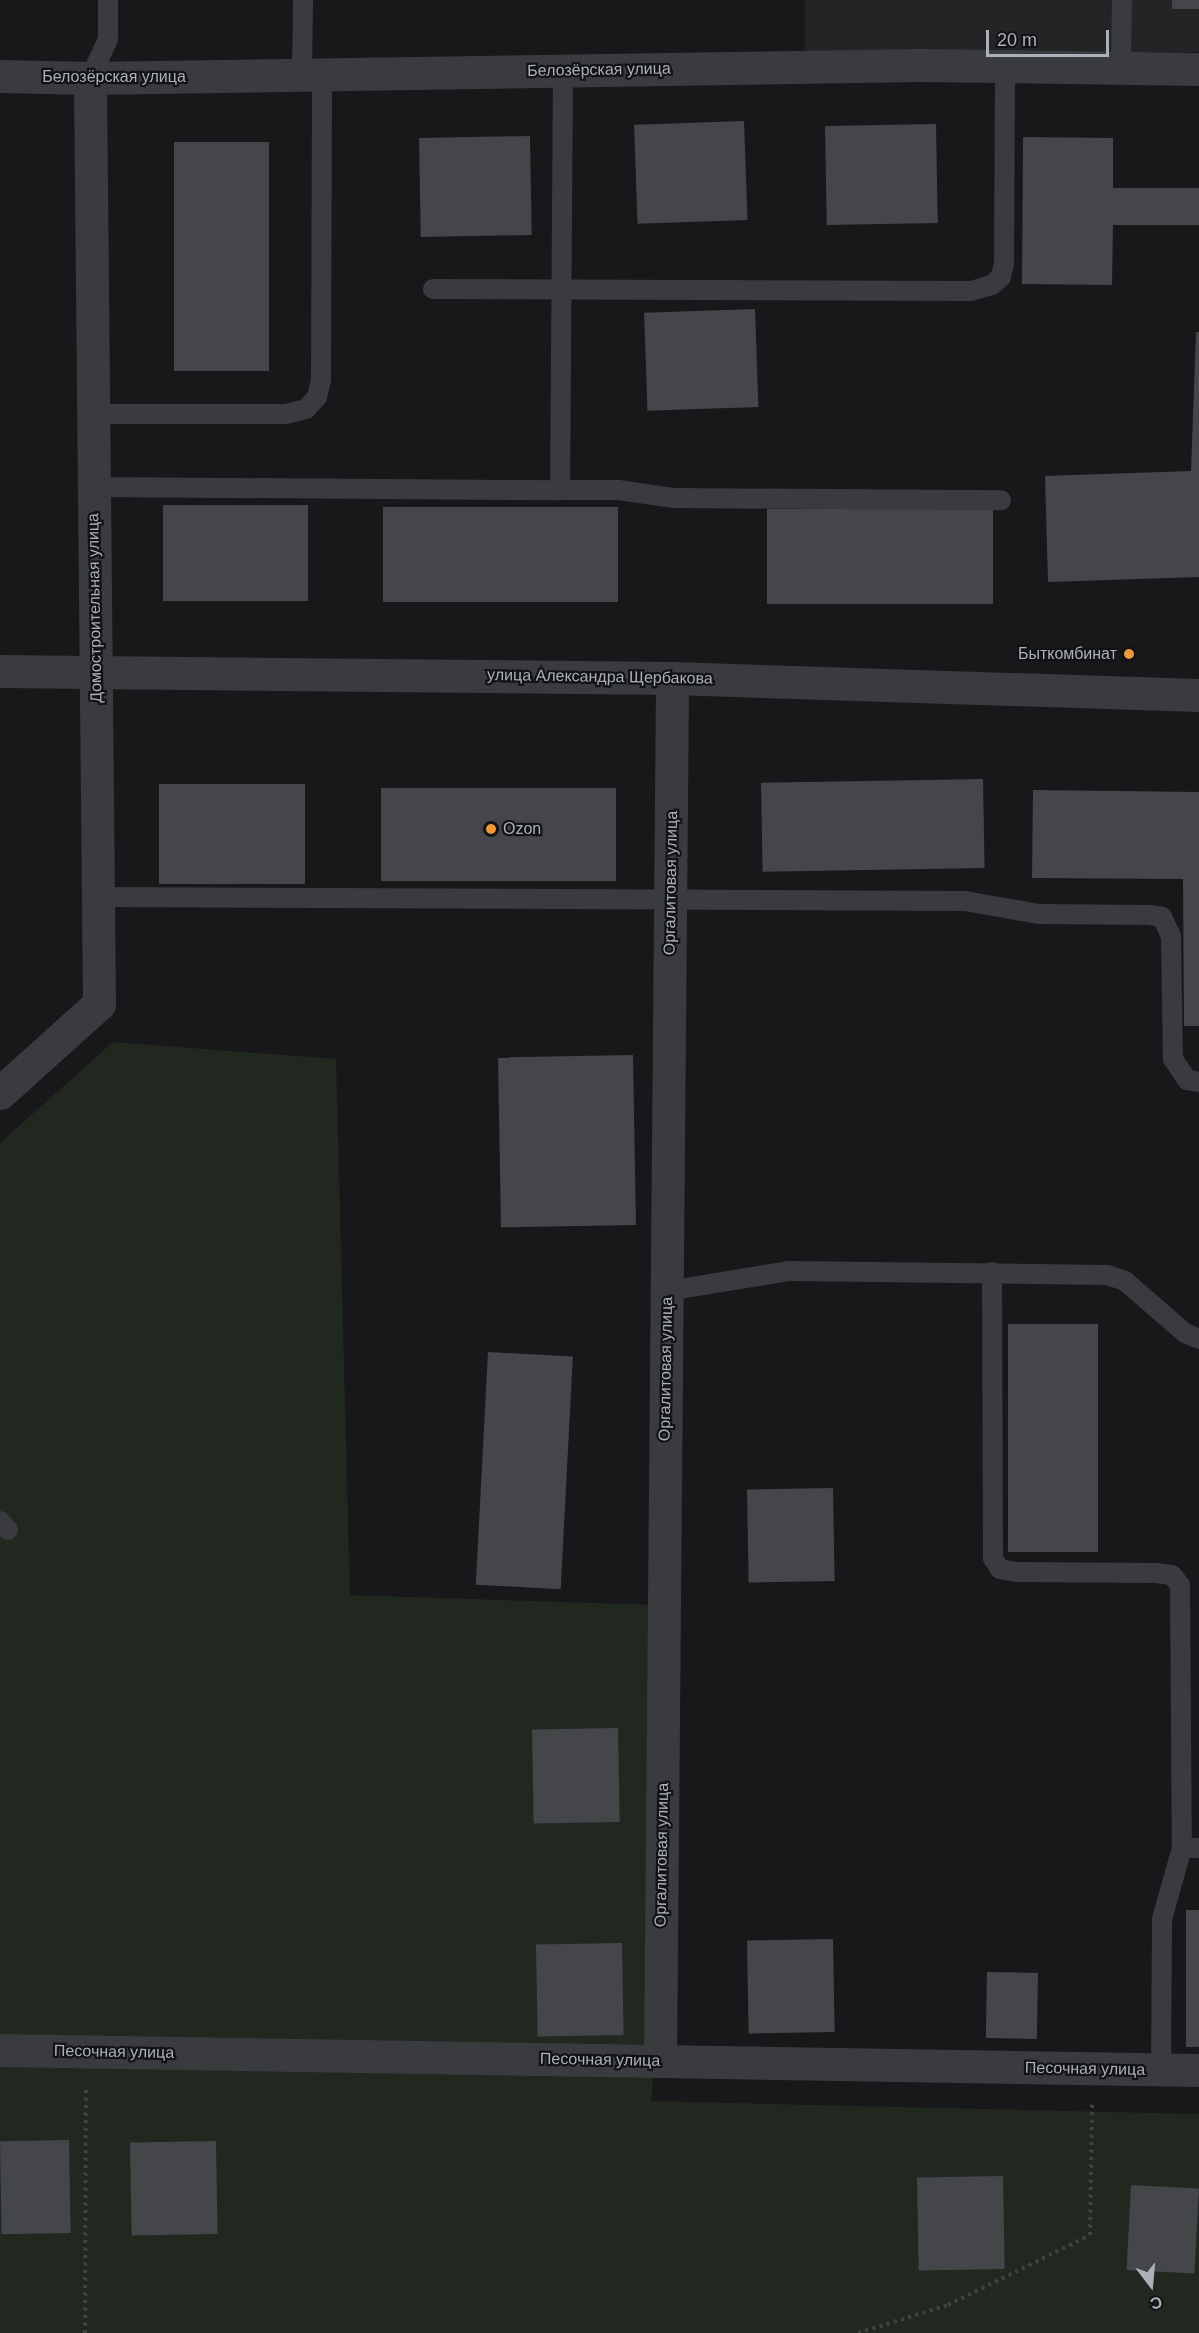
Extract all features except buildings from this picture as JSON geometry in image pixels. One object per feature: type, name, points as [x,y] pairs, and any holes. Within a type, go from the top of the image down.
[{"type":"street","name":"Белозёрская улица","points":[[0,76],[90,78],[1005,66],[1199,69]]},
{"type":"street","name":"Домостроительная улица","points":[[0,1093],[99,1004],[90,78]]},
{"type":"street","name":"улица Александра Щербакова","points":[[0,671],[672,678],[1199,695]]},
{"type":"street","name":"Оргалитовая улица","points":[[660,2061],[672,678]]},
{"type":"street","name":"Песочная улица","points":[[0,2050],[1199,2070]]},
{"type":"lane","points":[[90,78],[108,39],[108,0]]},
{"type":"lane","points":[[93,414],[286,414],[306,409],[317,397],[321,380],[312,74],[303,0]]},
{"type":"lane","points":[[1121,68],[1122,0]]},
{"type":"lane","points":[[433,289],[971,291],[992,285],[1001,277],[1004,263],[1005,66]]},
{"type":"lane","points":[[560,490],[563,70]]},
{"type":"lane","points":[[94,487],[618,490],[674,498],[1000,500]]},
{"type":"lane","points":[[98,897],[965,901],[1039,914],[1162,917],[1171,936],[1173,1059],[1187,1080],[1199,1082]]},
{"type":"lane","points":[[667,1291],[789,1271],[1107,1275],[1125,1281],[1185,1333],[1199,1339]]},
{"type":"lane","points":[[992,1272],[993,1558],[1000,1569],[1016,1572],[1157,1573],[1172,1575],[1180,1585],[1190,1848],[1162,1919],[1161,2070]]},
{"type":"path","points":[[85,2333],[86,2051]]},
{"type":"path","points":[[858,2333],[948,2306],[1090,2235],[1092,2069]]},
{"type":"shaded area","points":[[805,0],[1199,0],[1199,52],[805,52]]},
{"type":"shaded area","points":[[113,1042],[336,1059],[350,1595],[655,1605],[656,2052],[651,2101],[1199,2114],[1199,2333],[0,2333],[0,1143]]},
{"type":"place","name":"Быткомбинат","points":[[1129,654]]},
{"type":"place","name":"Ozon","points":[[491,829]]}]
